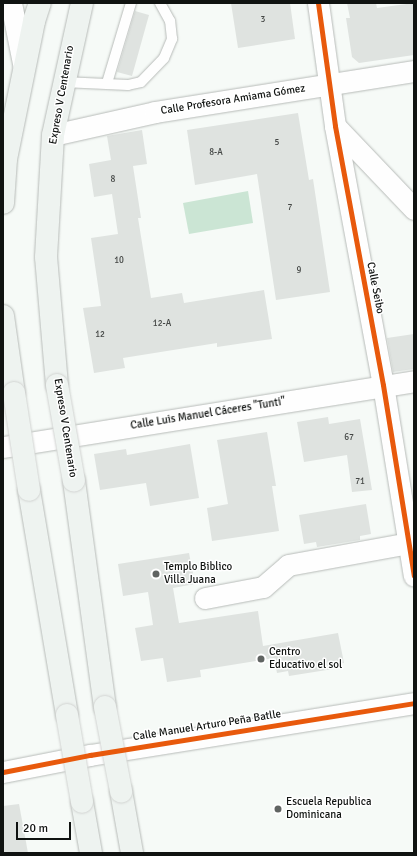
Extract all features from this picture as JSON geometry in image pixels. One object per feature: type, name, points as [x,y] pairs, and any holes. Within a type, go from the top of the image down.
[{"type":"main road","points":[[3,203],[6,159],[24,68],[40,3]]},
{"type":"main road","name":"Expreso V Centenario","points":[[82,3],[63,82],[53,135],[46,257],[58,385],[74,481],[105,707],[132,853]]},
{"type":"main road","points":[[3,316],[29,490],[91,853]]},
{"type":"street","points":[[11,3],[24,68]]},
{"type":"street","name":"Calle Seibo","points":[[318,3],[335,126],[383,385],[414,576]]},
{"type":"street","name":"Calle Profesora Amiama Gómez","points":[[53,135],[155,112],[414,71]]},
{"type":"street","points":[[335,126],[414,209]]},
{"type":"street","name":"Calle Luis Manuel Cáceres \"Tunti\"","points":[[3,447],[414,381]]},
{"type":"street","points":[[205,598],[263,587],[288,565],[409,543]]},
{"type":"street","name":"Calle Manuel Arturo Peña Batlle","points":[[3,772],[90,755],[414,703]]},
{"type":"lane","points":[[107,84],[131,3]]},
{"type":"lane","points":[[63,82],[128,85],[141,82],[164,58],[172,40],[170,21],[160,3]]},
{"type":"green space","points":[[248,191],[253,223],[189,234],[183,203]]},
{"type":"building","points":[[231,3],[290,3],[295,39],[238,48]]},
{"type":"building","points":[[347,3],[376,3],[377,8],[414,3],[414,55],[359,63],[352,57],[346,18],[350,18]]},
{"type":"building","points":[[135,11],[149,15],[132,76],[117,72]]},
{"type":"building","points":[[298,113],[309,180],[313,179],[330,292],[276,300],[257,174],[195,185],[187,130]]},
{"type":"building","points":[[142,130],[147,164],[133,166],[141,218],[138,218],[151,298],[182,293],[184,303],[264,290],[272,339],[217,347],[217,343],[123,358],[125,368],[94,373],[83,308],[101,306],[91,238],[118,234],[112,194],[94,197],[89,164],[111,160],[107,136]]},
{"type":"building","points":[[414,334],[414,369],[393,372],[387,338]]},
{"type":"building","points":[[328,417],[329,424],[360,419],[372,490],[352,492],[347,455],[304,462],[297,422]]},
{"type":"building","points":[[267,432],[276,486],[272,486],[279,531],[212,541],[207,508],[228,504],[217,440]]},
{"type":"building","points":[[190,444],[199,498],[150,506],[146,483],[100,490],[94,454],[126,449],[127,455]]},
{"type":"building","points":[[366,504],[371,534],[360,536],[360,540],[317,547],[316,542],[304,544],[299,515]]},
{"type":"building","points":[[189,553],[195,584],[173,588],[179,623],[258,611],[263,646],[338,633],[344,663],[332,665],[333,669],[289,676],[288,671],[277,673],[274,658],[200,670],[201,677],[167,682],[163,658],[141,661],[135,628],[153,625],[148,592],[123,596],[118,564]]},
{"type":"building","points":[[19,804],[28,853],[3,853],[3,806]]},
{"type":"cycle path","points":[[318,3],[335,126],[383,385],[414,576]]},
{"type":"cycle path","points":[[3,772],[90,755],[414,703]]},
{"type":"place","name":"Templo Biblico Villa Juana","points":[[156,574]]},
{"type":"place","name":"Centro Educativo el sol","points":[[261,659]]},
{"type":"place","name":"Escuela Republica Dominicana","points":[[278,809]]}]
